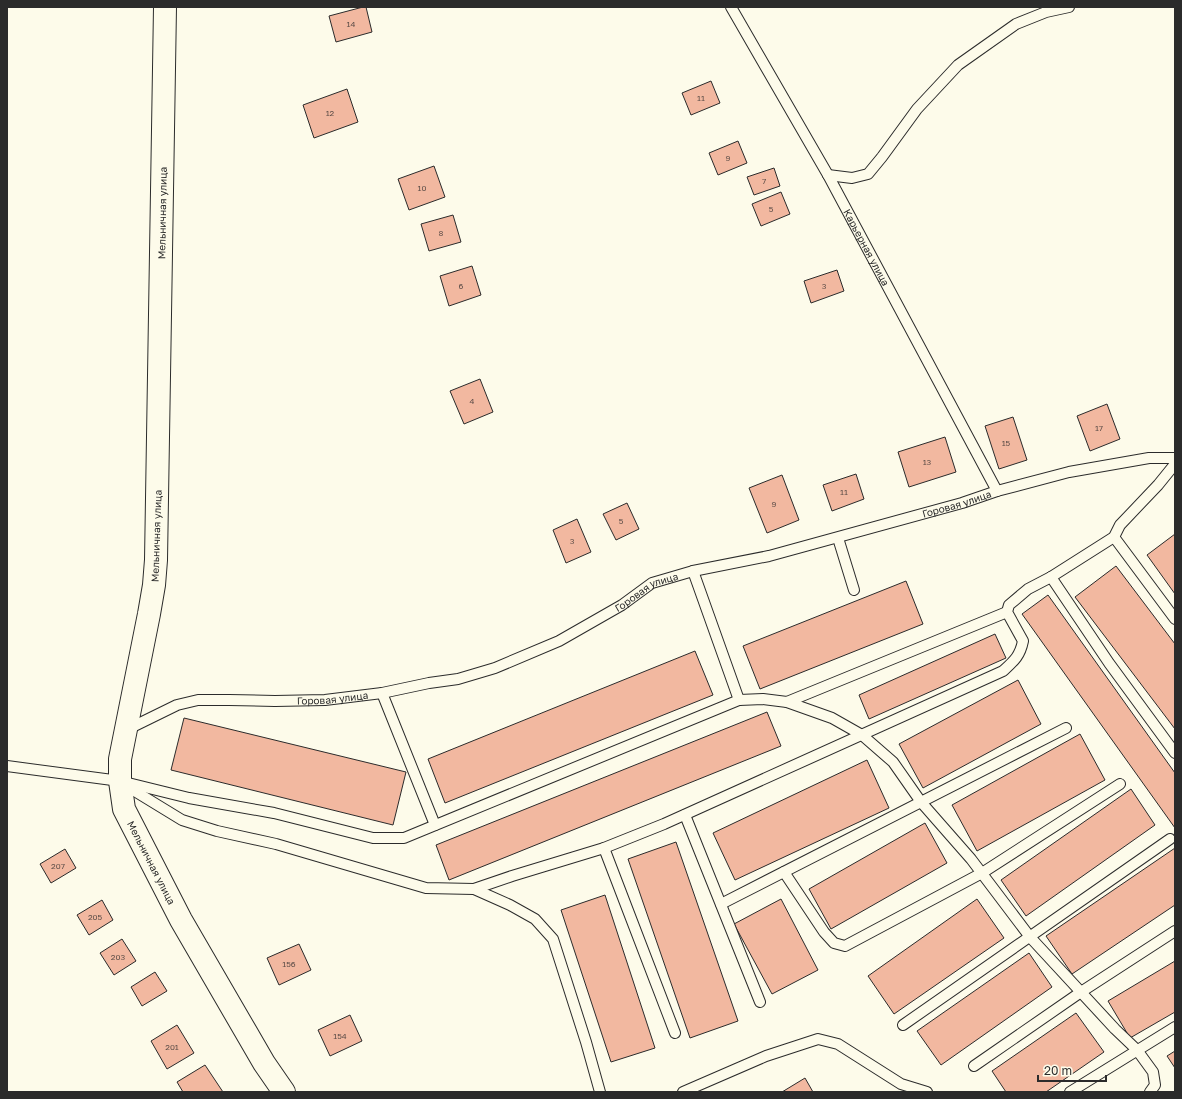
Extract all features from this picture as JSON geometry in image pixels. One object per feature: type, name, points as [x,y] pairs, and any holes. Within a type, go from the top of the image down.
[{"type":"main road","name":"Мельничная улица","points":[[165,7],[156,560],[154,585],[149,614],[120,759],[120,781],[124,809],[181,920],[264,1063],[284,1092]]},
{"type":"lane","name":"Карьерная улица","points":[[731,7],[828,175],[996,491]]},
{"type":"lane","points":[[828,175],[852,178],[868,174],[917,109],[958,65],[1016,24],[1046,12],[1069,7]]},
{"type":"lane","name":"Горовая улица","points":[[126,730],[177,705],[198,700],[325,700],[458,679],[495,668],[559,641],[622,605],[652,583],[693,571],[769,556],[838,538],[962,503],[996,491],[1069,472],[1149,458],[1175,458]]},
{"type":"lane","points":[[120,781],[182,820],[217,831],[276,844],[426,888],[474,889],[604,848],[685,815],[1003,671],[1014,662],[1021,650],[1023,641],[1007,612],[1009,605],[1028,590],[1052,577],[1114,537],[1120,525],[1158,485],[1175,464]]},
{"type":"lane","points":[[1114,537],[1175,619]]},
{"type":"lane","points":[[838,538],[854,590]]},
{"type":"lane","points":[[693,571],[739,700]]},
{"type":"lane","points":[[1052,577],[1109,663],[1175,753]]},
{"type":"lane","points":[[787,702],[1007,612]]},
{"type":"lane","points":[[382,692],[435,825]]},
{"type":"lane","points":[[7,766],[120,781],[189,798],[274,813],[373,838],[404,838],[739,700],[763,699],[787,702],[832,718],[862,735],[893,762],[921,802],[982,874],[1030,937],[1115,1029],[1137,1050],[1153,1072],[1155,1086],[1150,1092]]},
{"type":"lane","points":[[721,904],[1066,728]]},
{"type":"lane","points":[[784,872],[824,932],[834,944],[845,946],[982,874],[1120,784]]},
{"type":"lane","points":[[685,815],[760,1002]]},
{"type":"lane","points":[[904,1025],[1170,839]]},
{"type":"lane","points":[[604,848],[675,1034]]},
{"type":"lane","points":[[474,889],[510,905],[535,919],[553,939],[586,1042],[600,1092]]},
{"type":"lane","points":[[974,1066],[1081,992],[1175,931]]},
{"type":"lane","points":[[1070,1092],[1175,1027]]},
{"type":"lane","points":[[683,1092],[766,1056],[818,1039],[838,1044],[901,1084],[926,1092]]},
{"type":"building","points":[[366,7],[372,32],[336,42],[329,16]]},
{"type":"building","points":[[711,81],[720,103],[691,115],[682,93]]},
{"type":"building","points":[[347,89],[358,122],[314,138],[303,105]]},
{"type":"building","points":[[738,141],[747,163],[718,175],[709,153]]},
{"type":"building","points":[[434,166],[445,197],[409,210],[398,179]]},
{"type":"building","points":[[774,168],[780,186],[754,195],[747,177]]},
{"type":"building","points":[[781,192],[790,214],[761,226],[752,204]]},
{"type":"building","points":[[453,215],[461,242],[429,251],[421,224]]},
{"type":"building","points":[[472,266],[481,295],[449,306],[440,276]]},
{"type":"building","points":[[837,270],[844,291],[811,303],[804,281]]},
{"type":"building","points":[[480,379],[493,412],[464,424],[450,391]]},
{"type":"building","points":[[1107,404],[1120,439],[1090,451],[1077,416]]},
{"type":"building","points":[[1013,417],[1027,460],[999,469],[985,426]]},
{"type":"building","points":[[945,437],[956,472],[909,487],[898,452]]},
{"type":"building","points":[[856,474],[864,499],[832,511],[823,485]]},
{"type":"building","points":[[782,475],[799,520],[767,533],[749,488]]},
{"type":"building","points":[[627,503],[639,529],[616,540],[603,514]]},
{"type":"building","points":[[577,519],[591,552],[566,563],[553,530]]},
{"type":"building","points":[[1175,534],[1175,594],[1147,555]]},
{"type":"building","points":[[1116,566],[1175,644],[1175,729],[1075,597]]},
{"type":"building","points":[[906,581],[923,624],[760,689],[743,646]]},
{"type":"building","points":[[1048,595],[1175,773],[1175,828],[1022,614]]},
{"type":"building","points":[[995,634],[1006,658],[869,719],[859,695]]},
{"type":"building","points":[[695,651],[713,695],[445,803],[428,759]]},
{"type":"building","points":[[1018,680],[1041,724],[923,788],[899,744]]},
{"type":"building","points":[[767,712],[781,746],[449,880],[436,845]]},
{"type":"building","points":[[184,718],[406,772],[393,825],[171,770]]},
{"type":"building","points":[[1080,734],[1105,780],[977,851],[952,805]]},
{"type":"building","points":[[867,760],[889,808],[735,880],[713,833]]},
{"type":"building","points":[[1131,789],[1155,825],[1026,916],[1001,880]]},
{"type":"building","points":[[925,823],[947,863],[831,929],[809,889]]},
{"type":"building","points":[[676,842],[738,1021],[690,1038],[628,859]]},
{"type":"building","points":[[1175,848],[1175,905],[1072,974],[1046,936]]},
{"type":"building","points":[[65,849],[76,868],[51,883],[40,864]]},
{"type":"building","points":[[605,895],[655,1048],[611,1062],[561,910]]},
{"type":"building","points":[[781,899],[818,970],[772,994],[734,924]]},
{"type":"building","points":[[977,899],[1004,938],[894,1014],[868,976]]},
{"type":"building","points":[[102,900],[113,920],[89,935],[77,915]]},
{"type":"building","points":[[122,939],[136,961],[114,975],[100,953]]},
{"type":"building","points":[[299,944],[311,970],[279,985],[267,958]]},
{"type":"building","points":[[1029,953],[1052,987],[941,1065],[917,1031]]},
{"type":"building","points":[[1175,961],[1175,1012],[1130,1038],[1108,1001]]},
{"type":"building","points":[[155,972],[167,991],[142,1006],[131,987]]},
{"type":"building","points":[[1076,1013],[1104,1052],[1046,1092],[1006,1092],[992,1071]]},
{"type":"building","points":[[350,1015],[362,1041],[330,1056],[318,1030]]},
{"type":"building","points":[[177,1025],[194,1053],[167,1069],[151,1041]]},
{"type":"building","points":[[1175,1051],[1175,1068],[1167,1056]]},
{"type":"building","points":[[205,1065],[223,1092],[183,1092],[177,1082]]},
{"type":"building","points":[[805,1078],[813,1092],[782,1092]]}]
